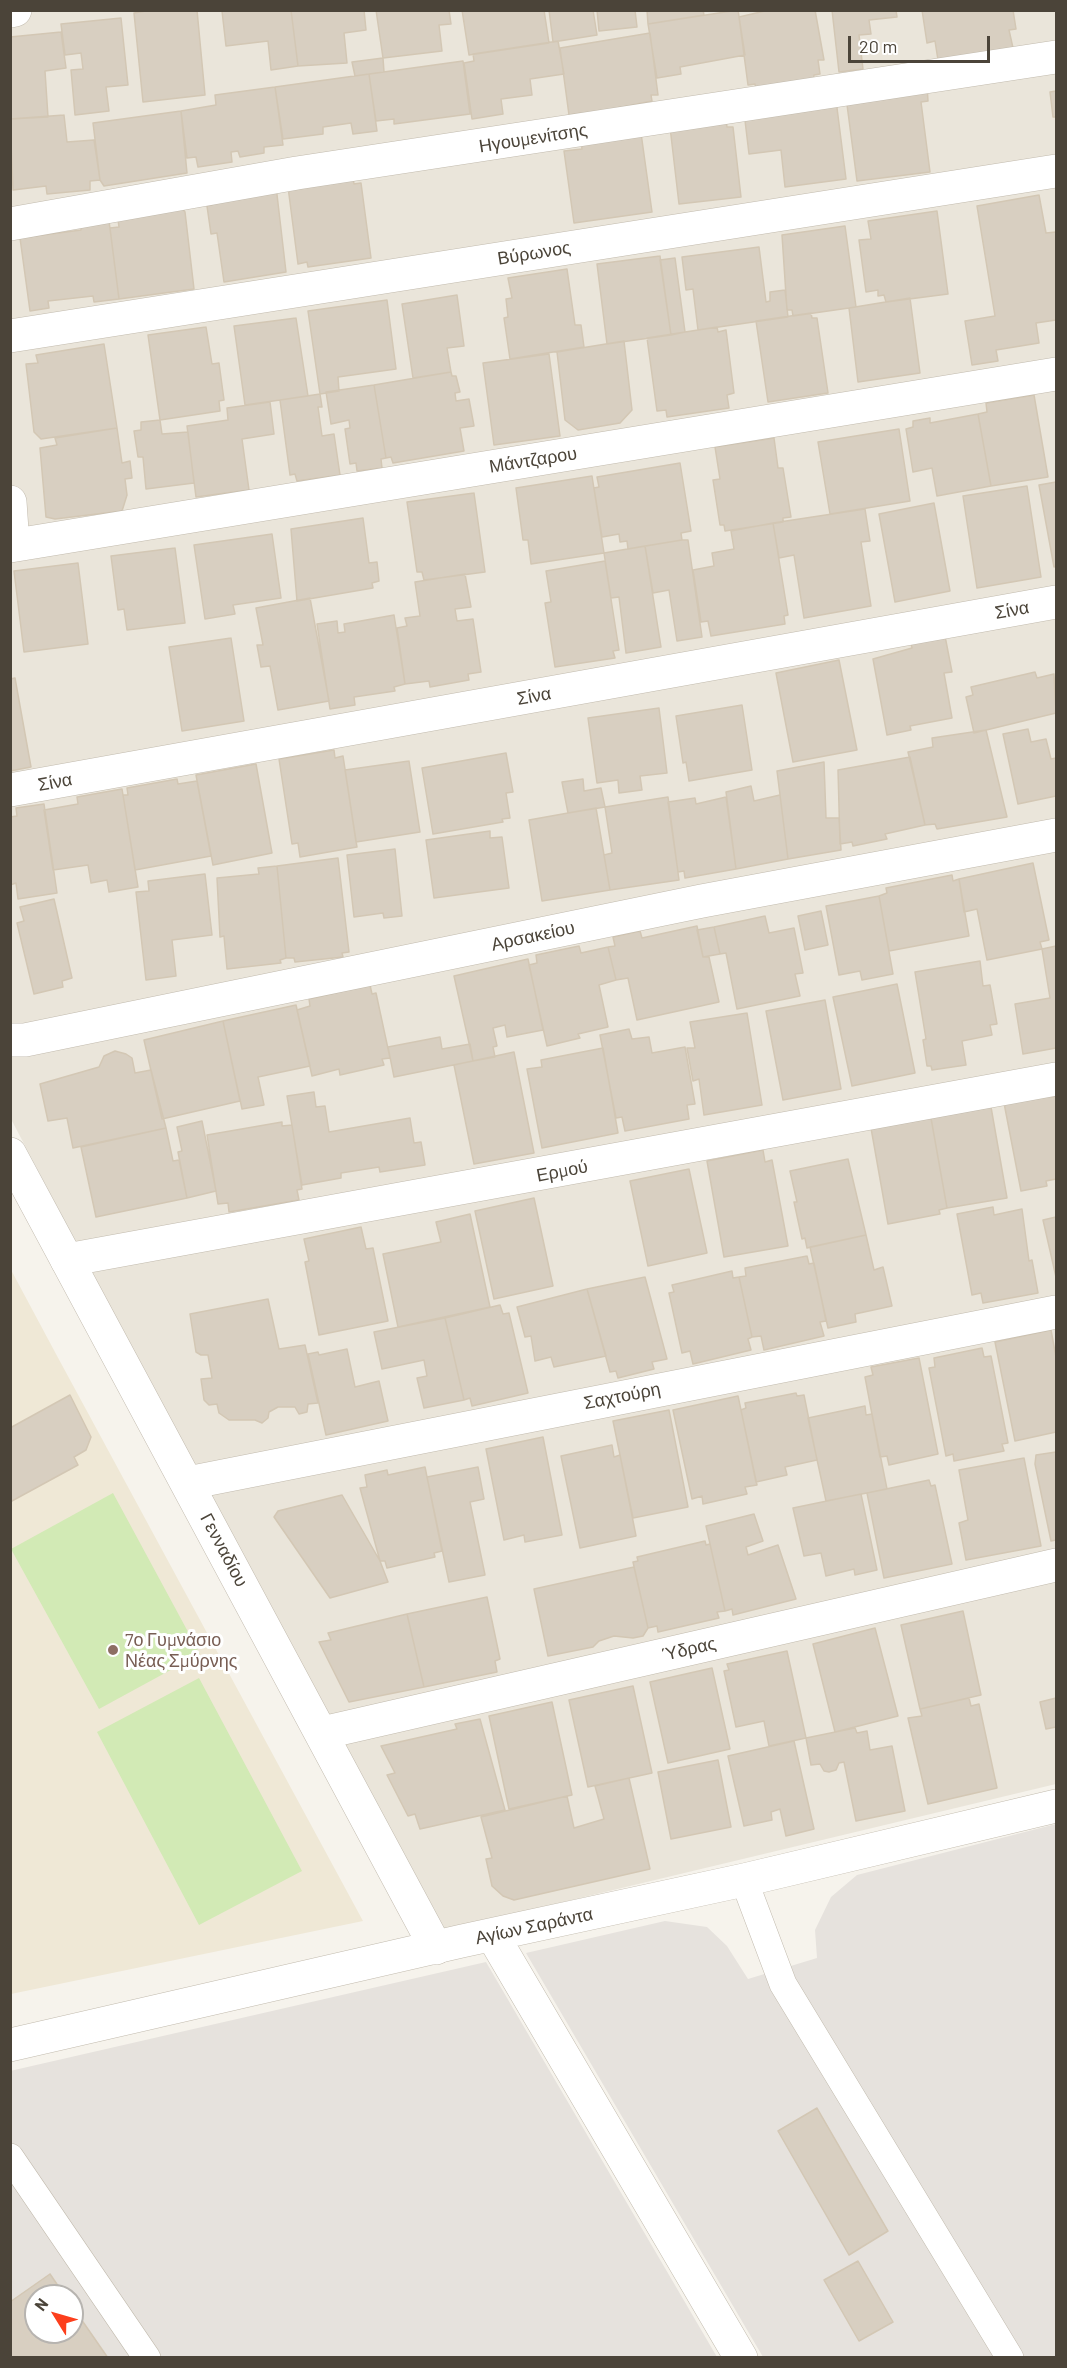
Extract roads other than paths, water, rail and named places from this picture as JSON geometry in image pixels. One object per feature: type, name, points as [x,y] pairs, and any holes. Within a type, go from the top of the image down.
[{"type":"street","name":"Ηγουμενίτσης","points":[[10,224],[297,173],[1056,57]]},
{"type":"street","name":"Βύρωνος","points":[[10,336],[1056,171]]},
{"type":"street","name":"Μάντζαρου","points":[[12,545],[1056,374]]},
{"type":"street","points":[[10,502],[12,545]]},
{"type":"street","name":"Σίνα","points":[[10,790],[1056,602]]},
{"type":"street","name":"Αρσακείου","points":[[10,1040],[25,1040],[702,901],[1056,835]]},
{"type":"street","name":"Ερμού","points":[[68,1260],[1056,1079]]},
{"type":"street","name":"Γενναδίου","points":[[10,1154],[436,1948]]},
{"type":"street","name":"Σαχτούρη","points":[[188,1483],[1056,1312]]},
{"type":"street","name":"Ύδρας","points":[[321,1733],[1056,1565]]},
{"type":"street","name":"Αγίων Σαράντα","points":[[10,2045],[744,1880],[1056,1806]]},
{"type":"street","points":[[493,1936],[741,2358]]},
{"type":"lane","points":[[744,1880],[783,1984],[1010,2358]]},
{"type":"lane","points":[[10,2157],[147,2358]]},
{"type":"place","name":"7ο Γυμνάσιο Νέας Σμύρνης","points":[[113,1650]]}]
